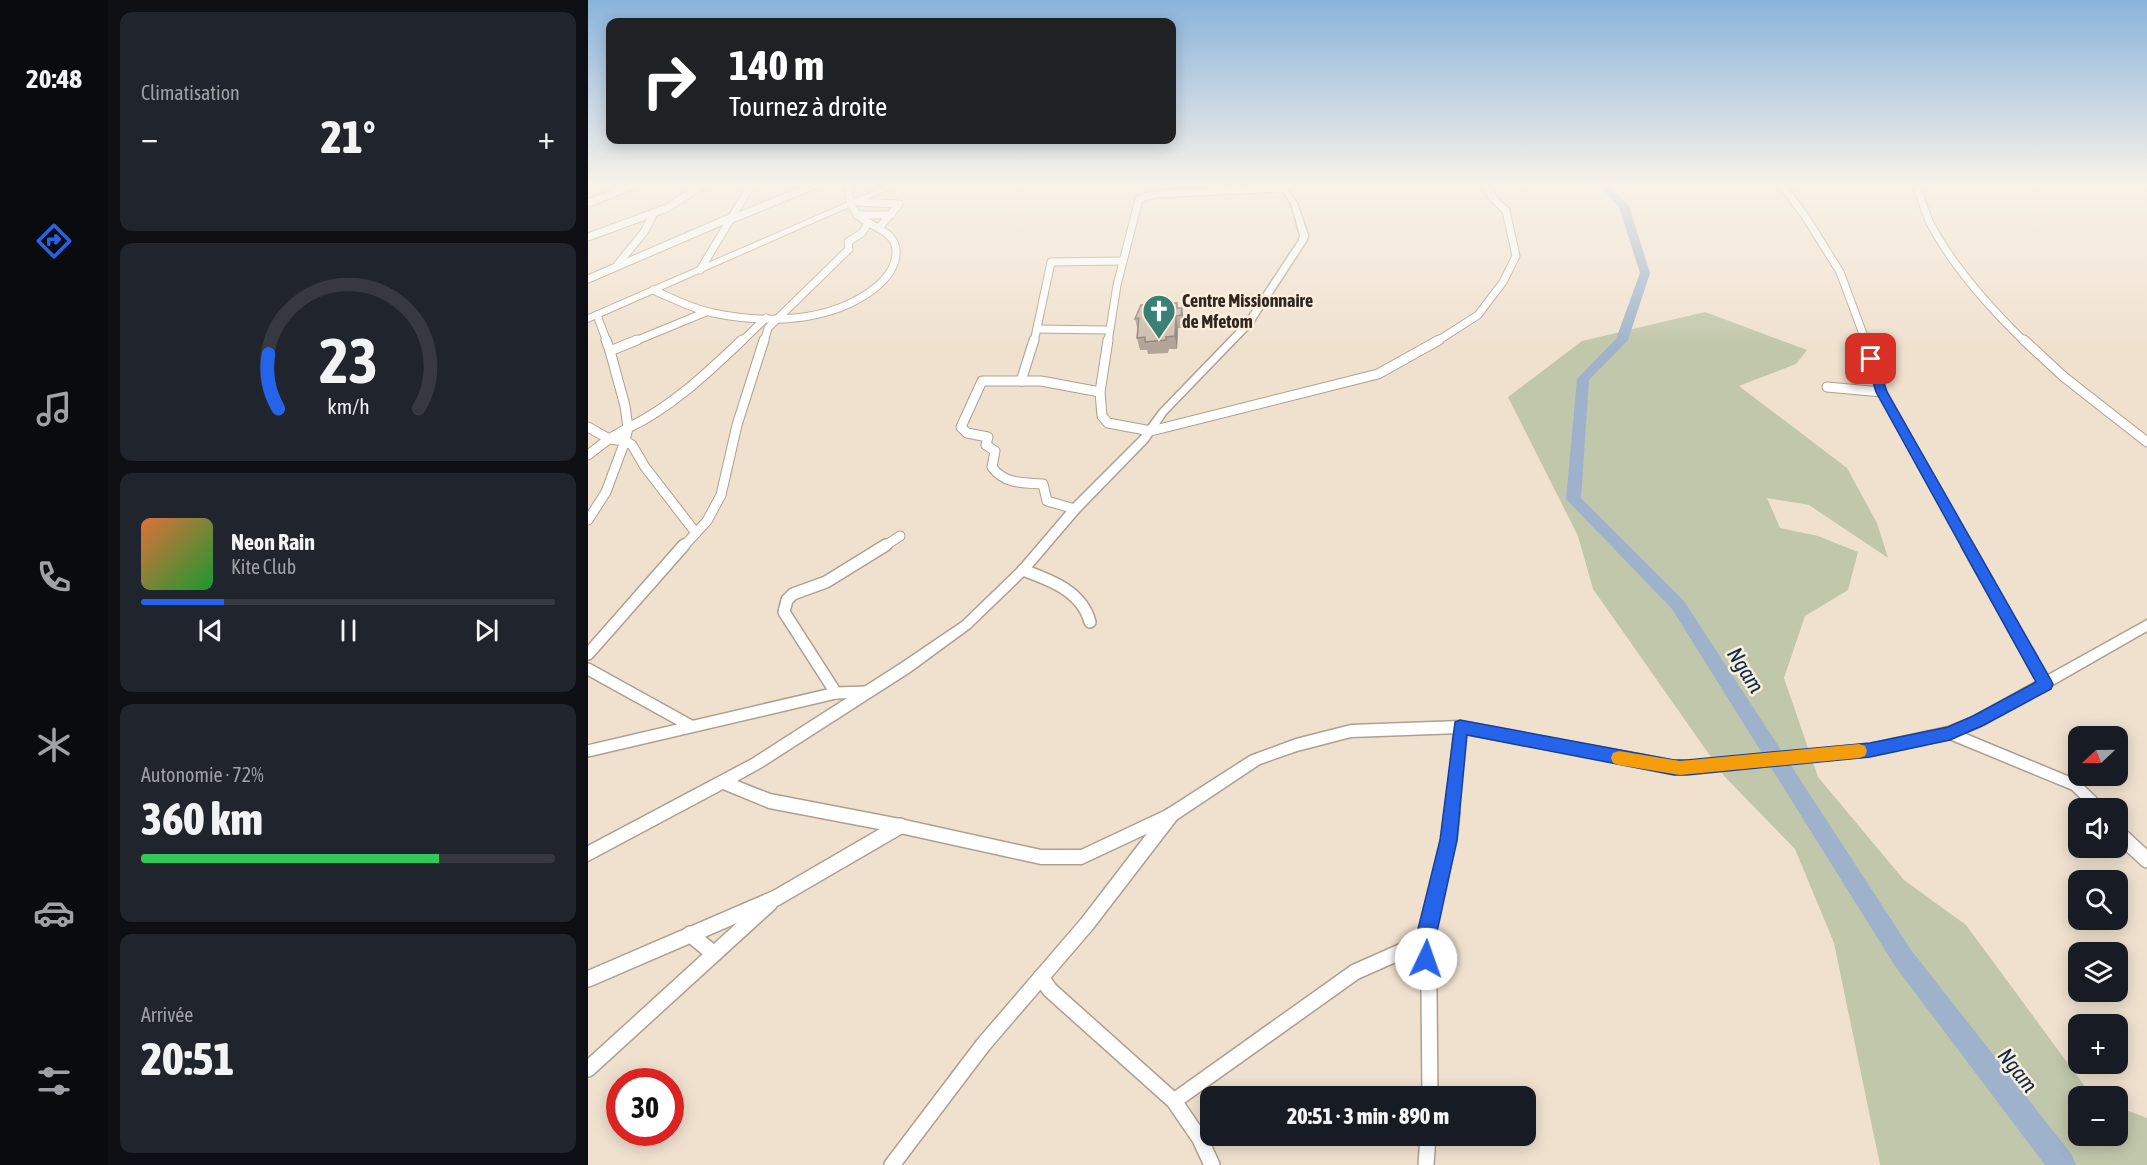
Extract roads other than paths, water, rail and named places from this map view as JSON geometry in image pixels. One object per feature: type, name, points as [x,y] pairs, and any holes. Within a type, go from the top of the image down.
[{"type":"main road","points":[[591,317],[772,238]]},
{"type":"street","points":[[618,266],[639,238]]},
{"type":"street","points":[[588,279],[601,271],[684,238]]},
{"type":"street","points":[[700,270],[719,238]]},
{"type":"street","points":[[588,654],[593,641],[707,521],[721,495],[737,425],[768,328],[832,268],[849,249],[848,242],[853,238]]},
{"type":"street","points":[[653,290],[706,312],[778,319],[812,316],[840,309],[859,300],[887,278],[896,258],[896,247],[890,238]]},
{"type":"street","points":[[1128,238],[1108,330],[1100,392],[1102,416],[1108,423],[1151,430],[1232,412],[1378,374],[1426,348],[1478,315],[1503,282],[1516,256],[1512,238]]},
{"type":"street","points":[[588,855],[724,782],[867,692],[966,625],[1023,570],[1075,508],[1151,430],[1163,412],[1248,324],[1298,250],[1303,238]]},
{"type":"street","points":[[1819,238],[1840,272],[1862,328],[1882,392],[2045,684]]},
{"type":"street","points":[[1940,238],[1979,295],[2004,322],[2064,379],[2147,442]]},
{"type":"street","points":[[1021,381],[1027,366],[1051,262],[1123,261]]},
{"type":"street","points":[[588,270],[601,271]]},
{"type":"street","points":[[610,351],[706,312]]},
{"type":"street","points":[[588,520],[606,492],[626,441],[628,428],[625,406],[610,351],[591,317]]},
{"type":"street","points":[[588,455],[628,428],[646,420],[670,402],[766,318]]},
{"type":"street","points":[[1036,329],[1108,330]]},
{"type":"street","points":[[1075,508],[1047,501],[1043,484],[1020,483],[999,475],[992,466],[995,451],[986,445],[988,437],[968,433],[962,429],[981,381],[1021,381],[1081,386],[1100,392]]},
{"type":"street","points":[[1827,387],[1882,392]]},
{"type":"street","points":[[588,427],[609,440],[626,441],[632,445],[645,467],[696,533]]},
{"type":"street","points":[[836,693],[784,612],[785,604],[793,594],[826,582],[900,536]]},
{"type":"street","points":[[1023,570],[1056,584],[1081,602],[1087,608],[1090,622]]},
{"type":"street","points":[[724,782],[769,801],[900,826],[1041,857],[1082,857],[1171,815],[1256,760],[1296,745],[1351,731],[1460,727],[1680,768],[1870,750],[1950,733],[1979,721],[2147,625]]},
{"type":"street","points":[[588,669],[641,696],[691,726]]},
{"type":"street","points":[[588,751],[836,693],[867,692]]},
{"type":"street","points":[[1430,1086],[1430,993],[1425,941],[1449,840],[1460,727]]},
{"type":"street","points":[[1950,733],[2075,785],[2091,798]]},
{"type":"street","points":[[892,1165],[983,1045],[1087,924],[1171,815]]},
{"type":"street","points":[[588,979],[776,898],[900,826]]},
{"type":"street","points":[[2128,842],[2147,860]]},
{"type":"street","points":[[588,1069],[776,898]]},
{"type":"street","points":[[690,934],[714,954]]},
{"type":"street","points":[[1174,1101],[1355,972],[1425,941]]},
{"type":"street","points":[[1041,977],[1050,990],[1174,1101],[1200,1139],[1212,1165]]},
{"type":"street","points":[[1426,1165],[1427,1146]]},
{"type":"waterway","name":"Ngam","points":[[1634,238],[1645,273],[1622,340],[1583,379],[1573,499],[1678,605],[1903,958],[2062,1165]]},
{"type":"place","name":"Centre Missionnaire de Mfetom","points":[[1159,340]]}]
